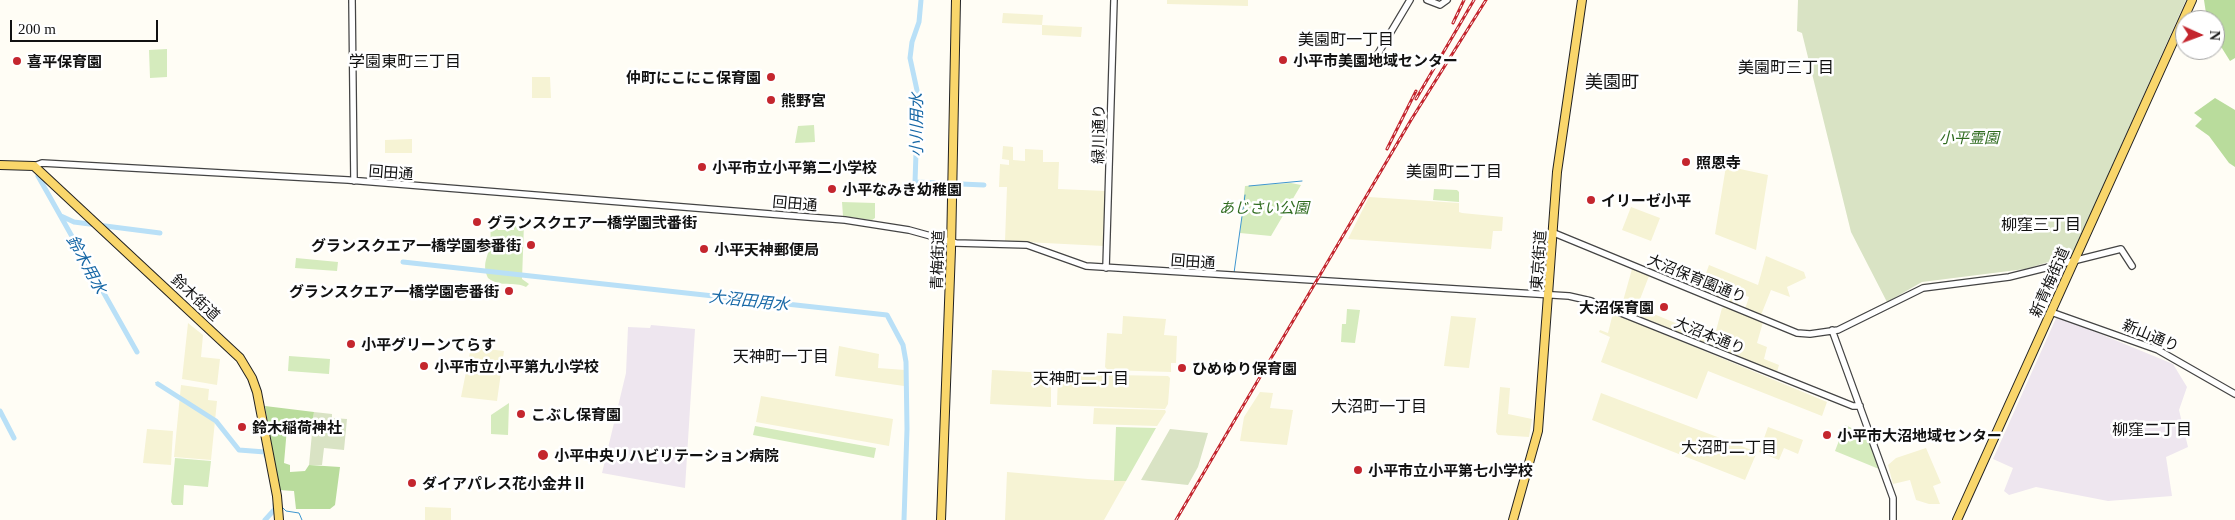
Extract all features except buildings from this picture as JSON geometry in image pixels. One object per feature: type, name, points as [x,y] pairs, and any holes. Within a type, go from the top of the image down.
[{"type":"main road","name":"青梅街道","points":[[940,520],[951,242],[956,0]]},
{"type":"main road","name":"東京街道","points":[[1513,520],[1538,431],[1563,124],[1582,0]]},
{"type":"main road","name":"新青梅街道","points":[[1957,520],[2192,0]]},
{"type":"main road","points":[[0,165],[34,166]]},
{"type":"main road","name":"鈴木街道","points":[[34,166],[234,350],[246,365],[255,385],[262,416],[279,520]]},
{"type":"street","points":[[352,0],[354,182]]},
{"type":"street","name":"緑川通り","points":[[1106,268],[1114,0]]},
{"type":"street","points":[[1376,57],[1410,0]]},
{"type":"street","points":[[1427,0],[1440,5],[1447,0]]},
{"type":"street","name":"回田通","points":[[34,166],[44,163],[242,173],[827,218],[909,230],[951,242],[1027,245],[1076,264],[1106,268],[1549,295]]},
{"type":"street","name":"大沼保育園通り","points":[[1554,232],[1797,333],[1810,334],[1851,324],[1924,288],[2009,276],[2121,249],[2132,266]]},
{"type":"street","name":"大沼本通り","points":[[1549,295],[1591,301],[1853,406],[1860,406]]},
{"type":"street","name":"新山通り","points":[[2051,312],[2158,350],[2235,394]]},
{"type":"street","points":[[1832,330],[1893,498],[1893,520]]},
{"type":"shaded area","points":[[1167,0],[1248,0],[1248,6],[1167,4]]},
{"type":"shaded area","points":[[1003,13],[1043,15],[1042,25],[1002,23]]},
{"type":"shaded area","points":[[1042,25],[1082,27],[1081,37],[1042,35]]},
{"type":"shaded area","points":[[532,77],[550,77],[551,98],[532,98]]},
{"type":"shaded area","points":[[412,139],[412,153],[385,153],[385,140]]},
{"type":"shaded area","points":[[1003,146],[1013,147],[1013,160],[1025,161],[1025,149],[1043,150],[1043,162],[1059,162],[1058,189],[1106,191],[1104,246],[1005,241],[1007,187],[999,187],[1000,164],[1009,165],[1009,160],[1002,159]]},
{"type":"shaded area","points":[[1726,166],[1768,175],[1756,250],[1715,234]]},
{"type":"shaded area","points":[[1369,197],[1459,203],[1459,212],[1462,213],[1503,217],[1502,231],[1493,231],[1491,249],[1348,239]]},
{"type":"shaded area","points":[[1631,207],[1660,218],[1651,241],[1622,230]]},
{"type":"shaded area","points":[[1766,256],[1804,272],[1806,278],[1787,287],[1790,297],[1771,290],[1761,315],[1745,309],[1749,297],[1740,294],[1737,306],[1700,290],[1709,265],[1758,285]]},
{"type":"shaded area","points":[[1632,269],[1649,276],[1637,307],[1709,337],[1707,341],[1705,343],[1617,307],[1619,300],[1623,301]]},
{"type":"shaded area","points":[[1725,307],[1763,322],[1757,343],[1767,347],[1764,359],[1779,365],[1777,372],[1712,346],[1722,308]]},
{"type":"shaded area","points":[[1613,313],[1827,402],[1822,416],[1708,371],[1697,399],[1601,362],[1610,337],[1599,332],[1600,330],[1608,333]]},
{"type":"shaded area","points":[[1123,316],[1166,319],[1164,335],[1177,336],[1176,363],[1171,363],[1171,372],[1108,370],[1105,367],[1107,333],[1122,334]]},
{"type":"shaded area","points":[[1451,316],[1476,318],[1469,368],[1444,366]]},
{"type":"shaded area","points":[[2057,316],[2173,364],[2187,387],[2179,410],[2188,447],[2166,457],[2172,496],[2108,501],[2036,487],[2009,495],[2004,491],[2013,468],[1993,459]]},
{"type":"shaded area","points":[[188,323],[203,335],[201,357],[220,359],[217,385],[182,379]]},
{"type":"shaded area","points":[[651,325],[695,329],[685,488],[602,473],[626,373],[628,327],[650,328]]},
{"type":"shaded area","points":[[839,346],[879,354],[878,368],[905,370],[904,386],[835,376]]},
{"type":"shaded area","points":[[471,347],[504,351],[497,401],[461,397]]},
{"type":"shaded area","points":[[992,370],[1048,373],[1051,376],[1051,407],[990,404]]},
{"type":"shaded area","points":[[1058,374],[1168,376],[1170,378],[1168,404],[1165,409],[1057,405]]},
{"type":"shaded area","points":[[181,385],[209,389],[208,400],[217,401],[211,460],[174,457]]},
{"type":"shaded area","points":[[1500,387],[1510,388],[1508,414],[1532,419],[1529,437],[1498,435],[1496,432]]},
{"type":"shaded area","points":[[1260,392],[1273,393],[1270,408],[1293,410],[1287,445],[1240,441],[1244,417]]},
{"type":"shaded area","points":[[1601,393],[1757,452],[1745,480],[1592,420]]},
{"type":"shaded area","points":[[761,396],[893,419],[889,446],[756,422]]},
{"type":"shaded area","points":[[1094,408],[1165,410],[1166,412],[1157,426],[1093,424]]},
{"type":"shaded area","points":[[1768,427],[1803,440],[1798,454],[1784,448],[1779,460],[1759,452]]},
{"type":"shaded area","points":[[147,429],[173,431],[171,465],[143,463]]},
{"type":"shaded area","points":[[1926,448],[1941,483],[1933,486],[1940,504],[1929,504],[1916,500],[1910,480],[1893,484],[1888,465],[1896,458]]},
{"type":"shaded area","points":[[1007,472],[1126,481],[1104,520],[1005,520]]},
{"type":"shaded area","points":[[425,507],[451,508],[451,520],[425,520]]},
{"type":"green space","name":"小平霊園","points":[[1798,0],[2186,0],[2182,10],[2175,10],[2175,25],[2072,255],[2025,269],[1922,282],[1887,302],[1851,232],[1802,33],[1797,31]]},
{"type":"green space","points":[[2204,0],[2235,0],[2235,58],[2230,61],[2225,53],[2225,10],[2206,10]]},
{"type":"green space","points":[[167,49],[167,77],[150,78],[149,50]]},
{"type":"green space","points":[[2215,98],[2235,110],[2235,167],[2229,163],[2209,136],[2195,126],[2202,119],[2194,113]]},
{"type":"green space","points":[[814,125],[815,142],[795,143],[798,126]]},
{"type":"green space","name":"あじさい公園","points":[[1291,183],[1301,185],[1271,236],[1240,233],[1245,186]]},
{"type":"green space","points":[[1434,189],[1457,190],[1459,192],[1459,202],[1433,200]]},
{"type":"green space","points":[[842,202],[875,203],[875,218],[872,220],[843,216]]},
{"type":"green space","points":[[494,222],[498,230],[514,230],[514,226],[524,224],[522,279],[529,284],[526,287],[517,284],[498,283],[488,278],[485,265],[490,246],[491,228]]},
{"type":"green space","points":[[296,258],[338,262],[337,271],[295,268]]},
{"type":"green space","points":[[1347,309],[1360,310],[1355,343],[1341,342],[1342,324],[1346,324]]},
{"type":"green space","points":[[289,356],[330,359],[329,374],[288,371]]},
{"type":"green space","points":[[509,403],[508,435],[491,434],[491,415]]},
{"type":"green space","points":[[265,406],[314,412],[312,435],[306,436],[305,429],[287,428],[284,463],[290,465],[290,472],[305,471],[309,465],[340,467],[335,505],[330,509],[296,509],[294,491],[279,490]]},
{"type":"green space","points":[[314,412],[332,414],[332,418],[347,419],[344,450],[324,448],[322,465],[309,465]]},
{"type":"green space","points":[[1845,425],[1867,435],[1879,469],[1835,451]]},
{"type":"green space","points":[[755,426],[876,448],[874,458],[753,435]]},
{"type":"green space","points":[[1116,427],[1156,428],[1126,481],[1114,481]]},
{"type":"green space","points":[[1170,429],[1208,433],[1198,467],[1188,485],[1141,480]]},
{"type":"green space","points":[[175,458],[211,461],[208,487],[184,485],[183,505],[173,505],[171,502]]},
{"type":"waterway","name":"小川用水","points":[[921,0],[919,22],[912,42],[910,58],[918,95],[915,182],[984,185]]},
{"type":"waterway","name":"鈴木用水","points":[[38,176],[137,352]]},
{"type":"waterway","points":[[1249,186],[1302,181]]},
{"type":"waterway","points":[[1234,273],[1245,195]]},
{"type":"waterway","name":"大沼田用水","points":[[61,216],[74,222],[160,233]]},
{"type":"waterway","name":"大沼田用水","points":[[403,262],[887,315],[903,345],[906,362],[907,429],[904,520]]},
{"type":"waterway","name":"鈴木用水","points":[[158,384],[216,421],[239,450],[265,452],[266,456]]},
{"type":"waterway","points":[[0,411],[14,438]]},
{"type":"waterway","name":"鈴木用水","points":[[265,520],[275,509],[275,504]]},
{"type":"waterway","points":[[282,507],[286,511],[299,513],[302,520]]},
{"type":"railway","points":[[1453,23],[1464,0]]},
{"type":"railway","points":[[1416,99],[1474,0]]},
{"type":"railway","points":[[1176,520],[1411,120],[1486,0]]},
{"type":"railway","points":[[1387,149],[1416,91]]},
{"type":"place","name":"小平市美園地域センター","points":[[1283,60]]},
{"type":"place","name":"喜平保育園","points":[[17,61]]},
{"type":"place","name":"仲町にこにこ保育園","points":[[771,77]]},
{"type":"place","name":"熊野宮","points":[[771,100]]},
{"type":"place","name":"照恩寺","points":[[1686,162]]},
{"type":"place","name":"小平市立小平第二小学校","points":[[702,167]]},
{"type":"place","name":"小平なみき幼稚園","points":[[832,189]]},
{"type":"place","name":"イリーゼ小平","points":[[1591,200]]},
{"type":"place","name":"グランスクエア一橋学園弐番街","points":[[477,222]]},
{"type":"place","name":"グランスクエア一橋学園参番街","points":[[531,245]]},
{"type":"place","name":"小平天神郵便局","points":[[704,249]]},
{"type":"place","name":"グランスクエア一橋学園壱番街","points":[[509,291]]},
{"type":"place","name":"大沼保育園","points":[[1664,307]]},
{"type":"place","name":"小平グリーンてらす","points":[[351,344]]},
{"type":"place","name":"小平市立小平第九小学校","points":[[424,366]]},
{"type":"place","name":"ひめゆり保育園","points":[[1182,368]]},
{"type":"place","name":"こぶし保育園","points":[[521,414]]},
{"type":"place","name":"鈴木稲荷神社","points":[[242,427]]},
{"type":"place","name":"小平市大沼地域センター","points":[[1827,435]]},
{"type":"place","name":"小平中央リハビリテーション病院","points":[[543,455]]},
{"type":"place","name":"小平市立小平第七小学校","points":[[1358,470]]},
{"type":"place","name":"ダイアパレス花小金井Ⅱ","points":[[412,483]]},
{"type":"district","name":"美園町一丁目","points":[[1346,39]]},
{"type":"district","name":"学園東町三丁目","points":[[405,61]]},
{"type":"district","name":"美園町三丁目","points":[[1786,67]]},
{"type":"district","name":"美園町","points":[[1612,81]]},
{"type":"district","name":"美園町二丁目","points":[[1454,171]]},
{"type":"district","name":"柳窪三丁目","points":[[2041,224]]},
{"type":"district","name":"天神町一丁目","points":[[781,356]]},
{"type":"district","name":"天神町二丁目","points":[[1081,378]]},
{"type":"district","name":"大沼町一丁目","points":[[1379,406]]},
{"type":"district","name":"柳窪二丁目","points":[[2152,429]]},
{"type":"district","name":"大沼町二丁目","points":[[1729,447]]}]
